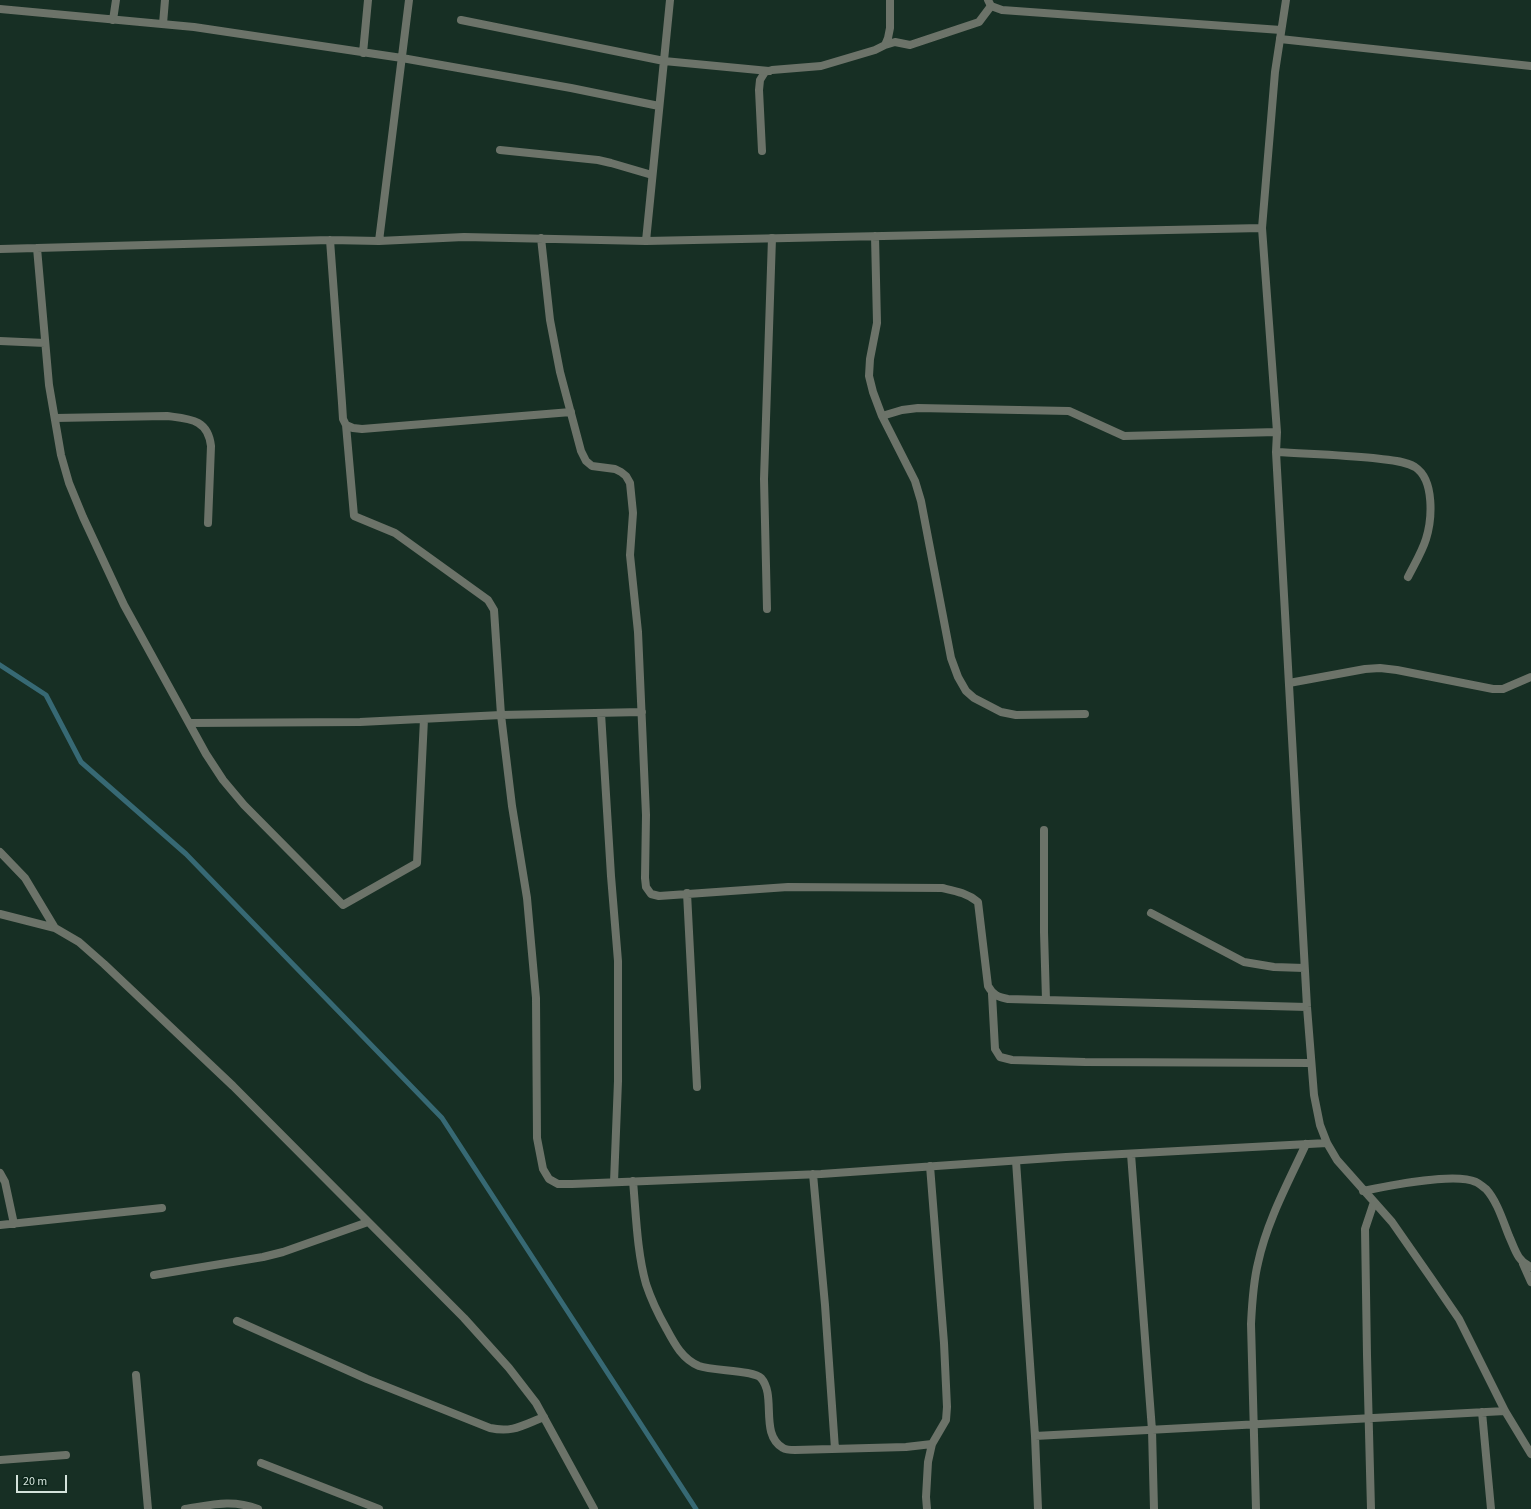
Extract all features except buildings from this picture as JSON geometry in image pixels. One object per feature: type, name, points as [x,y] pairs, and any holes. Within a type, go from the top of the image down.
[{"type":"street","points":[[113,20],[116,0]]},
{"type":"street","points":[[163,24],[165,0]]},
{"type":"street","points":[[363,53],[368,0]]},
{"type":"street","points":[[379,241],[409,0]]},
{"type":"street","points":[[646,240],[670,0]]},
{"type":"street","points":[[884,45],[888,38],[890,28],[890,0]]},
{"type":"street","points":[[1286,0],[1275,72],[1262,228],[1277,432],[1276,452],[1306,1007],[1314,1095],[1320,1124],[1327,1143],[1337,1160],[1392,1222],[1432,1278],[1459,1319],[1505,1411],[1531,1454]]},
{"type":"street","points":[[461,20],[664,61],[769,71],[821,66],[875,50],[884,45],[895,42],[910,45],[979,22],[990,3],[1002,10],[1015,12],[1282,30]]},
{"type":"street","points":[[0,9],[194,27],[402,58],[571,88],[659,106]]},
{"type":"street","points":[[1280,39],[1531,66]]},
{"type":"street","points":[[762,151],[759,90],[760,80],[765,72],[769,71]]},
{"type":"street","points":[[500,150],[598,160],[652,175]]},
{"type":"street","points":[[0,249],[330,240],[379,241],[464,237],[646,240],[1262,228]]},
{"type":"street","points":[[876,236],[877,323],[870,359],[869,376],[882,416],[915,481],[921,501],[951,658],[958,677],[966,691],[974,698],[1001,712],[1016,715],[1085,714]]},
{"type":"street","points":[[541,238],[550,320],[560,372],[581,451],[586,461],[592,466],[615,469],[626,476],[630,483],[633,513],[630,555],[638,632],[646,815],[645,878],[646,888],[650,894],[658,896],[788,886],[917,887],[942,888],[958,891],[972,897],[978,902],[988,986],[992,994],[995,1049],[1000,1057],[1012,1060],[1085,1062],[1311,1063]]},
{"type":"street","points":[[767,609],[764,479],[772,238]]},
{"type":"street","points":[[330,240],[343,419],[346,424],[354,516],[395,534],[488,600],[494,610],[502,715],[512,806],[527,898],[536,998],[537,1138],[541,1163],[549,1179],[558,1184],[813,1174],[1327,1143]]},
{"type":"street","points":[[37,248],[49,385],[61,455],[69,483],[83,517],[124,605],[189,723],[223,780],[244,806],[343,905],[417,863],[424,719]]},
{"type":"street","points":[[0,341],[45,343]]},
{"type":"street","points":[[882,416],[902,410],[918,408],[1069,411],[1124,436],[1277,432]]},
{"type":"street","points":[[346,424],[353,428],[362,429],[571,412]]},
{"type":"street","points":[[55,418],[167,416],[183,418],[202,425],[210,435],[211,446],[208,523]]},
{"type":"street","points":[[1276,452],[1390,460],[1404,462],[1416,468],[1422,474],[1428,485],[1431,511],[1430,526],[1426,540],[1408,577]]},
{"type":"street","points":[[1289,683],[1365,669],[1380,668],[1493,689],[1503,688],[1531,678]]},
{"type":"street","points":[[189,723],[360,722],[502,715],[642,712]]},
{"type":"street","points":[[602,713],[618,969],[618,1081],[614,1182]]},
{"type":"street","points":[[1044,830],[1046,1000]]},
{"type":"street","points":[[0,852],[25,878],[55,928]]},
{"type":"street","points":[[687,893],[697,1087]]},
{"type":"street","points":[[1150,913],[1244,962],[1274,967],[1304,968]]},
{"type":"street","points":[[0,914],[55,928],[78,942],[104,964],[233,1086],[464,1318],[504,1362],[536,1403],[594,1509]]},
{"type":"street","points":[[992,994],[999,998],[1008,999],[1306,1007]]},
{"type":"street","points":[[1256,1509],[1251,1324],[1253,1294],[1257,1265],[1263,1242],[1306,1144]]},
{"type":"street","points":[[1132,1154],[1152,1430],[1154,1509]]},
{"type":"street","points":[[1016,1161],[1035,1436],[1038,1509]]},
{"type":"street","points":[[927,1509],[926,1497],[928,1462],[932,1444],[946,1420],[947,1407],[944,1343],[930,1166]]},
{"type":"street","points":[[0,1173],[5,1182],[14,1224]]},
{"type":"street","points":[[813,1174],[825,1305],[835,1449]]},
{"type":"street","points":[[1364,1191],[1423,1180],[1462,1179],[1476,1182],[1486,1190],[1494,1202],[1517,1255],[1527,1265],[1531,1282]]},
{"type":"street","points":[[633,1181],[642,1267],[646,1284],[653,1304],[672,1339],[684,1356],[694,1364],[707,1369],[752,1374],[760,1377],[766,1386],[770,1430],[774,1440],[784,1449],[906,1447],[932,1444]]},
{"type":"street","points":[[1371,1509],[1365,1229],[1374,1202]]},
{"type":"street","points":[[0,1225],[162,1208]]},
{"type":"street","points":[[154,1275],[283,1252],[368,1222]]},
{"type":"street","points":[[238,1321],[367,1379],[490,1428],[502,1431],[513,1430],[544,1417]]},
{"type":"street","points":[[136,1375],[148,1509]]},
{"type":"street","points":[[1035,1436],[1505,1411]]},
{"type":"street","points":[[1482,1412],[1491,1509]]},
{"type":"street","points":[[0,1460],[66,1455]]},
{"type":"street","points":[[261,1463],[379,1509]]},
{"type":"street","points":[[185,1509],[236,1503],[258,1509]]},
{"type":"waterway","points":[[0,665],[46,695],[81,762],[186,854],[442,1118],[696,1509]]}]
